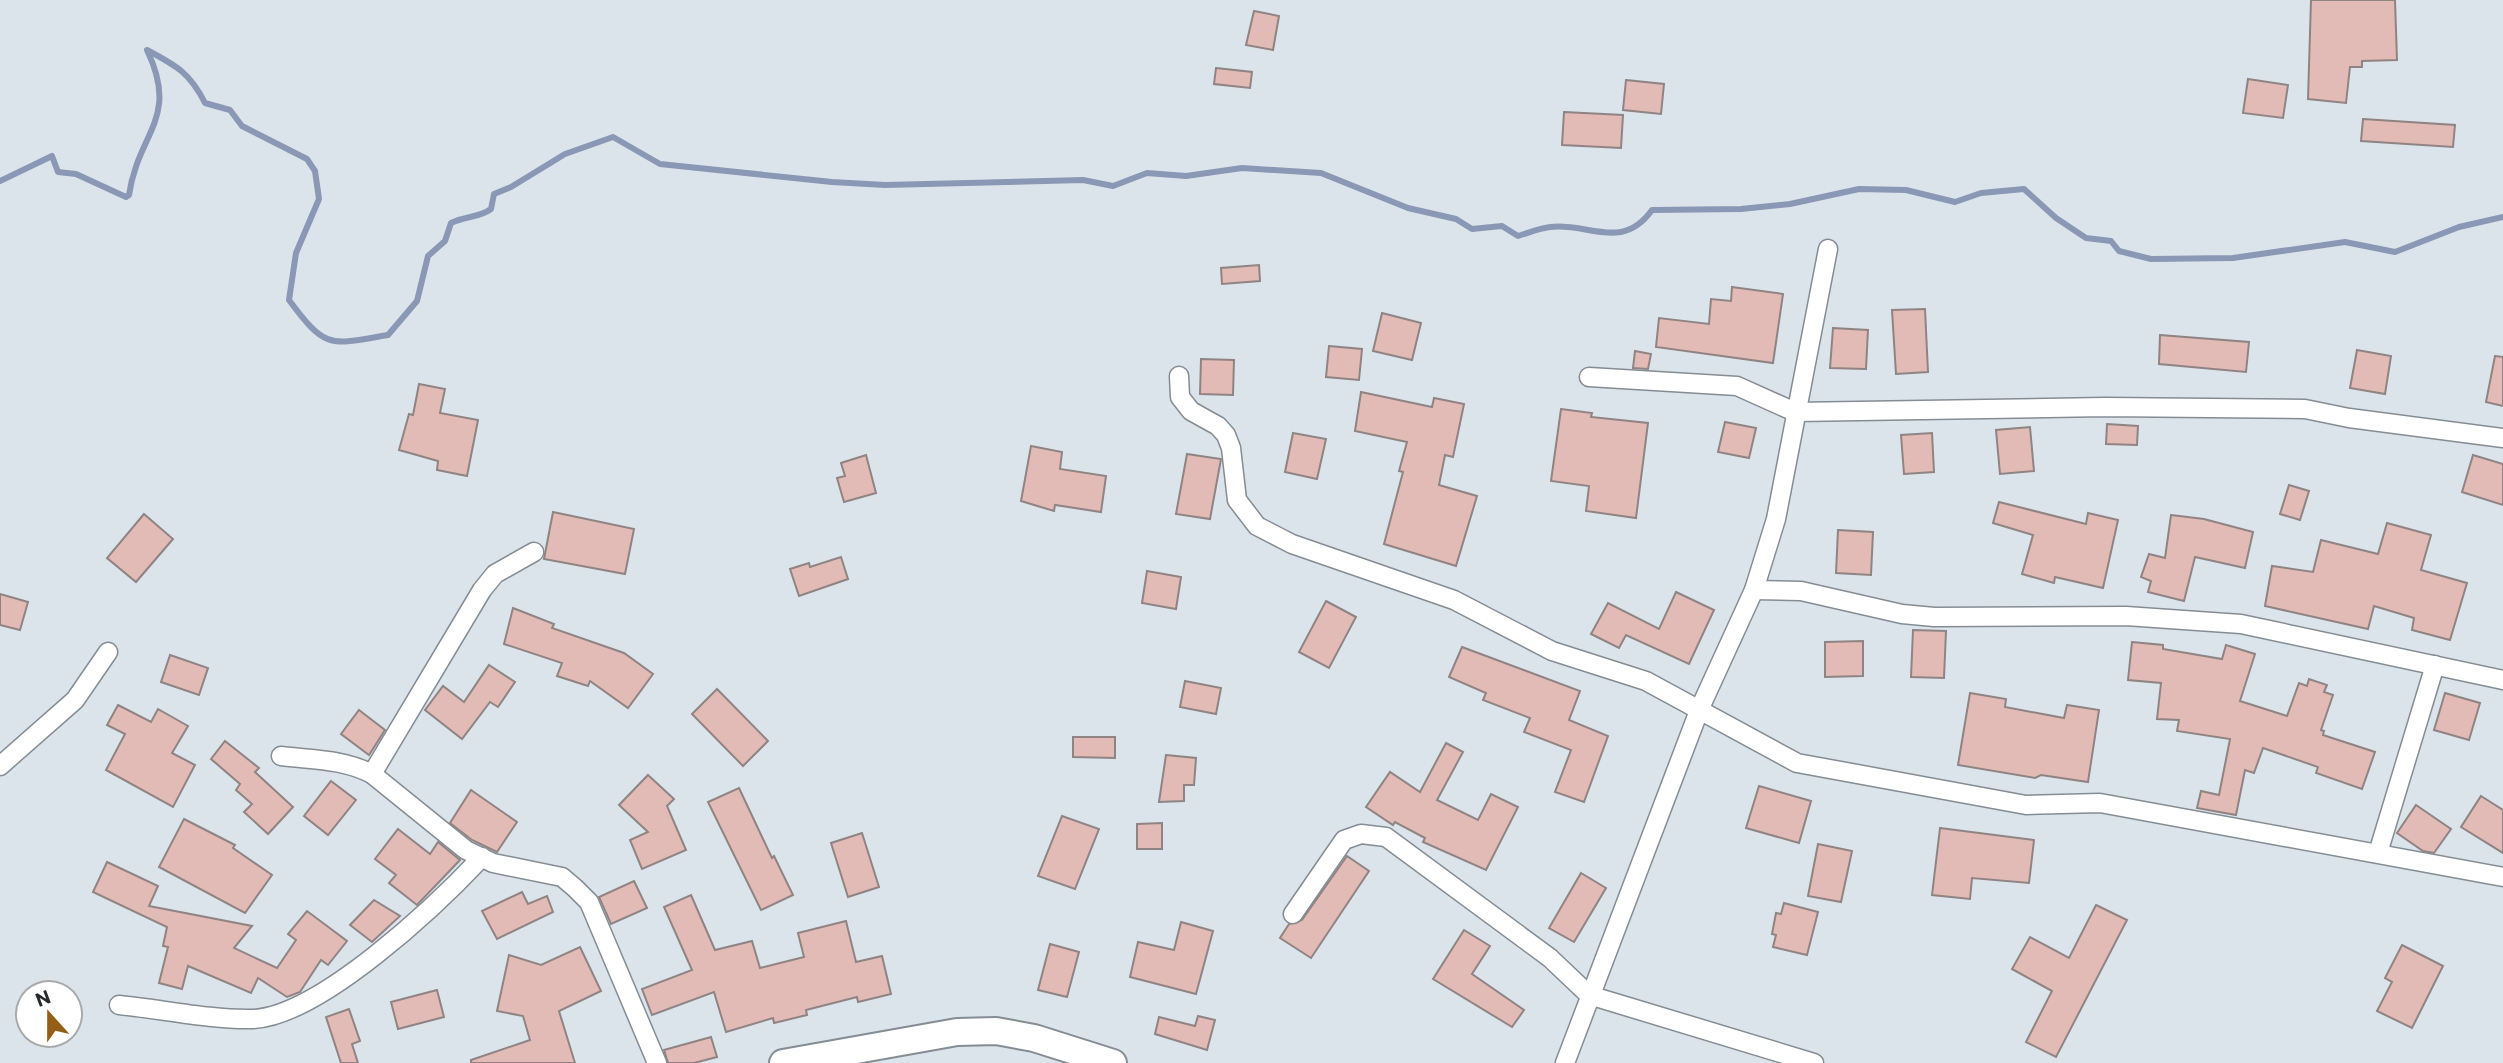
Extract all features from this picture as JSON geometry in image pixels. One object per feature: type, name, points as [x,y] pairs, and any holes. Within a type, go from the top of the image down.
[{"type":"street","points":[[1565,1063],[1700,708],[1754,590],[1776,519],[1828,248]]},
{"type":"street","points":[[1178,376],[1180,397],[1191,411],[1218,426],[1226,435],[1231,448],[1237,500],[1258,526],[1292,544],[1454,600],[1552,651],[1646,681],[1797,763],[2026,805],[2100,803],[2503,877]]},
{"type":"street","points":[[1589,377],[1737,386],[1795,412],[2091,407],[2305,409],[2349,418],[2503,438]]},
{"type":"street","points":[[372,775],[482,590],[495,574],[534,552]]},
{"type":"street","points":[[1754,590],[1801,591],[1902,614],[1934,617],[2126,616],[2241,624],[2503,680]]},
{"type":"street","points":[[0,766],[75,700],[108,652]]},
{"type":"street","points":[[2378,853],[2435,665]]},
{"type":"street","points":[[281,756],[330,760],[356,766],[372,775],[466,849],[482,858],[493,863],[562,877],[589,902],[657,1063]]},
{"type":"street","points":[[1293,914],[1344,840],[1362,834],[1386,837],[1550,958],[1589,995],[1814,1063]]},
{"type":"street","points":[[119,1004],[253,1019],[297,1006],[359,968],[454,887],[482,858]]},
{"type":"street","points":[[783,1063],[957,1032],[996,1031],[1034,1038],[1113,1063]]},
{"type":"building","points":[[2311,0],[2395,0],[2397,60],[2362,61],[2362,67],[2350,67],[2346,103],[2308,99]]},
{"type":"building","points":[[1254,11],[1279,16],[1273,50],[1246,45]]},
{"type":"building","points":[[1216,68],[1252,72],[1250,88],[1214,84]]},
{"type":"building","points":[[2248,79],[2288,85],[2283,118],[2243,113]]},
{"type":"building","points":[[1626,80],[1664,84],[1661,114],[1623,110]]},
{"type":"building","points":[[1564,112],[1623,115],[1621,148],[1562,145]]},
{"type":"building","points":[[2363,119],[2455,125],[2453,147],[2361,141]]},
{"type":"building","points":[[1259,265],[1260,281],[1222,284],[1221,268]]},
{"type":"building","points":[[1732,287],[1783,294],[1773,363],[1656,347],[1659,318],[1709,324],[1711,299],[1731,301]]},
{"type":"building","points":[[1925,309],[1928,372],[1896,374],[1892,310]]},
{"type":"building","points":[[1382,313],[1421,323],[1412,360],[1373,351]]},
{"type":"building","points":[[1833,328],[1868,330],[1866,369],[1830,368]]},
{"type":"building","points":[[2160,335],[2249,342],[2246,372],[2159,364]]},
{"type":"building","points":[[1329,346],[1362,349],[1359,380],[1326,377]]},
{"type":"building","points":[[2357,350],[2391,356],[2385,394],[2350,388]]},
{"type":"building","points":[[1635,351],[1651,354],[1648,369],[1633,368]]},
{"type":"building","points":[[2495,356],[2503,357],[2503,406],[2486,402]]},
{"type":"building","points":[[1201,359],[1234,360],[1233,395],[1200,394]]},
{"type":"building","points":[[419,384],[445,389],[440,413],[478,420],[467,476],[437,470],[438,461],[399,450],[409,414],[413,415]]},
{"type":"building","points":[[1361,392],[1432,407],[1434,398],[1464,404],[1453,457],[1445,455],[1439,485],[1477,496],[1456,566],[1384,544],[1403,472],[1399,471],[1407,442],[1355,431]]},
{"type":"building","points":[[1561,409],[1592,413],[1591,417],[1648,423],[1636,518],[1586,511],[1589,486],[1551,481]]},
{"type":"building","points":[[1725,422],[1756,428],[1749,458],[1718,452]]},
{"type":"building","points":[[2107,424],[2138,426],[2137,445],[2106,444]]},
{"type":"building","points":[[2030,427],[2034,471],[2000,474],[1996,430]]},
{"type":"building","points":[[1293,433],[1326,439],[1317,479],[1285,472]]},
{"type":"building","points":[[1932,433],[1934,472],[1904,474],[1901,435]]},
{"type":"building","points":[[1031,446],[1062,452],[1060,469],[1106,476],[1101,512],[1055,505],[1054,511],[1021,501]]},
{"type":"building","points":[[1187,454],[1221,459],[1210,519],[1176,514]]},
{"type":"building","points":[[866,455],[876,493],[844,502],[837,478],[845,476],[841,463]]},
{"type":"building","points":[[2473,455],[2503,464],[2503,505],[2462,492]]},
{"type":"building","points":[[2289,485],[2309,491],[2300,520],[2280,514]]},
{"type":"building","points":[[1999,502],[2086,524],[2088,513],[2118,520],[2103,588],[2055,577],[2054,583],[2022,574],[2033,535],[1993,523]]},
{"type":"building","points":[[553,512],[634,529],[625,574],[544,559]]},
{"type":"building","points":[[144,514],[173,539],[136,582],[107,558]]},
{"type":"building","points":[[2171,515],[2204,519],[2253,532],[2245,568],[2195,557],[2184,601],[2148,592],[2151,581],[2141,577],[2149,554],[2165,558]]},
{"type":"building","points":[[2387,523],[2431,535],[2421,570],[2467,583],[2450,640],[2412,630],[2414,618],[2374,606],[2368,629],[2265,606],[2272,566],[2313,572],[2321,540],[2378,554]]},
{"type":"building","points":[[1838,530],[1873,532],[1871,575],[1836,573]]},
{"type":"building","points":[[841,557],[848,579],[799,596],[790,569],[809,563],[810,567]]},
{"type":"building","points":[[1147,571],[1181,577],[1176,609],[1142,603]]},
{"type":"building","points":[[1676,592],[1714,610],[1689,664],[1626,635],[1619,648],[1591,634],[1608,603],[1659,629]]},
{"type":"building","points":[[0,594],[28,602],[20,630],[0,625]]},
{"type":"building","points":[[1326,601],[1356,617],[1329,668],[1299,652]]},
{"type":"building","points":[[513,608],[554,624],[552,628],[624,653],[653,674],[628,708],[590,681],[588,686],[557,676],[562,663],[504,644]]},
{"type":"building","points":[[1913,630],[1946,631],[1944,678],[1911,677]]},
{"type":"building","points":[[1863,641],[1863,676],[1825,677],[1825,642]]},
{"type":"building","points":[[2132,642],[2163,645],[2163,649],[2222,659],[2226,645],[2255,654],[2240,701],[2287,716],[2299,683],[2307,686],[2309,679],[2327,685],[2324,692],[2333,695],[2321,730],[2324,731],[2323,735],[2375,752],[2362,789],[2316,773],[2318,767],[2263,748],[2254,773],[2245,770],[2236,815],[2197,808],[2201,791],[2219,795],[2230,739],[2177,731],[2179,720],[2157,719],[2161,683],[2128,680]]},
{"type":"building","points":[[1462,647],[1580,691],[1569,720],[1608,736],[1584,802],[1555,792],[1571,750],[1524,732],[1530,718],[1483,700],[1486,693],[1449,677]]},
{"type":"building","points":[[170,655],[208,668],[199,695],[161,682]]},
{"type":"building","points":[[489,665],[515,682],[498,707],[490,702],[462,739],[425,710],[443,686],[464,702]]},
{"type":"building","points":[[1185,681],[1221,688],[1216,714],[1180,707]]},
{"type":"building","points":[[717,689],[768,741],[743,766],[692,714]]},
{"type":"building","points":[[1970,693],[2006,699],[2005,707],[2064,718],[2067,705],[2099,710],[2088,782],[2041,775],[2035,778],[1958,765]]},
{"type":"building","points":[[2445,693],[2480,703],[2469,740],[2434,730]]},
{"type":"building","points":[[118,705],[151,722],[158,709],[188,726],[172,753],[195,765],[173,807],[106,770],[125,734],[107,725]]},
{"type":"building","points":[[359,710],[385,730],[369,755],[341,734]]},
{"type":"building","points":[[1073,737],[1115,737],[1115,758],[1073,757]]},
{"type":"building","points":[[225,741],[259,768],[255,772],[293,807],[268,834],[244,812],[252,804],[236,790],[240,784],[211,759]]},
{"type":"building","points":[[1446,743],[1463,752],[1437,800],[1478,820],[1491,794],[1518,807],[1486,870],[1423,842],[1425,838],[1395,822],[1393,825],[1366,807],[1390,772],[1420,792]]},
{"type":"building","points":[[1166,755],[1196,758],[1194,785],[1184,785],[1184,801],[1159,802]]},
{"type":"building","points":[[648,775],[674,799],[667,806],[686,850],[642,869],[630,840],[648,832],[619,805]]},
{"type":"building","points":[[331,781],[356,800],[328,835],[304,816]]},
{"type":"building","points":[[1759,786],[1811,801],[1799,843],[1746,828]]},
{"type":"building","points":[[739,788],[793,895],[761,910],[708,802]]},
{"type":"building","points":[[471,790],[517,822],[497,852],[472,840],[450,823]]},
{"type":"building","points":[[2481,796],[2503,810],[2503,853],[2461,827]]},
{"type":"building","points":[[2416,805],[2451,829],[2434,853],[2423,851],[2397,833]]},
{"type":"building","points":[[1062,816],[1099,829],[1075,889],[1038,876]]},
{"type":"building","points":[[184,819],[235,845],[233,848],[272,875],[245,913],[159,867]]},
{"type":"building","points":[[1162,823],[1162,849],[1137,849],[1137,824]]},
{"type":"building","points":[[1940,828],[2034,840],[2029,883],[1972,878],[1970,899],[1932,895]]},
{"type":"building","points":[[398,829],[430,854],[438,842],[460,860],[417,905],[389,883],[396,875],[375,859]]},
{"type":"building","points":[[862,833],[879,887],[848,897],[831,843]]},
{"type":"building","points":[[1818,844],[1852,851],[1841,902],[1808,896]]},
{"type":"building","points":[[1347,856],[1369,871],[1311,958],[1280,938],[1289,924],[1302,920]]},
{"type":"building","points":[[107,862],[158,886],[149,906],[252,926],[234,948],[277,968],[296,940],[288,934],[307,911],[347,941],[328,965],[321,960],[300,992],[287,997],[258,978],[251,993],[188,966],[182,989],[159,983],[168,947],[163,946],[167,927],[93,892]]},
{"type":"building","points":[[1581,873],[1606,888],[1574,942],[1549,928]]},
{"type":"building","points":[[634,881],[647,908],[611,924],[599,897]]},
{"type":"building","points":[[522,892],[528,904],[547,896],[553,912],[497,939],[482,911]]},
{"type":"building","points":[[691,895],[715,950],[752,941],[760,968],[804,957],[798,933],[846,921],[856,962],[882,956],[891,994],[858,1002],[857,997],[806,1010],[807,1015],[774,1023],[773,1018],[726,1032],[714,992],[652,1015],[642,989],[692,970],[664,907]]},
{"type":"building","points":[[374,900],[400,916],[372,942],[350,925]]},
{"type":"building","points":[[1784,903],[1818,912],[1807,955],[1773,947],[1776,935],[1772,934],[1776,913],[1781,914]]},
{"type":"building","points":[[2096,905],[2127,920],[2056,1057],[2026,1042],[2052,991],[2012,969],[2030,937],[2069,958]]},
{"type":"building","points":[[1181,922],[1213,931],[1196,994],[1130,977],[1138,942],[1174,950]]},
{"type":"building","points":[[1464,930],[1490,946],[1472,974],[1524,1010],[1512,1027],[1433,979]]},
{"type":"building","points":[[1050,944],[1079,952],[1067,997],[1038,990]]},
{"type":"building","points":[[2402,945],[2443,966],[2412,1028],[2377,1011],[2392,982],[2385,978]]},
{"type":"building","points":[[580,947],[601,991],[559,1011],[575,1063],[471,1063],[471,1060],[530,1040],[523,1016],[497,1011],[509,955],[541,965]]},
{"type":"building","points":[[437,990],[444,1017],[398,1029],[391,1002]]},
{"type":"building","points":[[349,1009],[360,1041],[352,1044],[358,1063],[341,1063],[326,1017]]},
{"type":"building","points":[[1198,1016],[1215,1020],[1207,1050],[1155,1034],[1159,1017],[1195,1026]]},
{"type":"building","points":[[711,1037],[717,1057],[694,1063],[668,1063],[664,1050]]},
{"type":"waterway","points":[[0,181],[52,156],[58,172],[76,174],[126,197],[129,195],[140,155],[158,110],[156,73],[147,50],[182,71],[194,84],[205,103],[230,110],[242,126],[307,159],[315,171],[319,199],[296,253],[289,300],[321,336],[341,342],[388,335],[417,301],[428,256],[445,241],[451,223],[491,209],[494,194],[511,187],[565,154],[613,137],[660,164],[885,185],[1083,180],[1113,186],[1147,173],[1186,176],[1242,168],[1321,173],[1408,208],[1456,219],[1472,229],[1502,226],[1518,236],[1550,227],[1617,233],[1641,223],[1652,210],[1741,209],[1790,204],[1859,189],[1906,190],[1955,202],[1981,193],[2024,189],[2056,218],[2086,238],[2111,241],[2119,251],[2151,259],[2233,258],[2345,242],[2395,252],[2459,227],[2503,217]]}]
